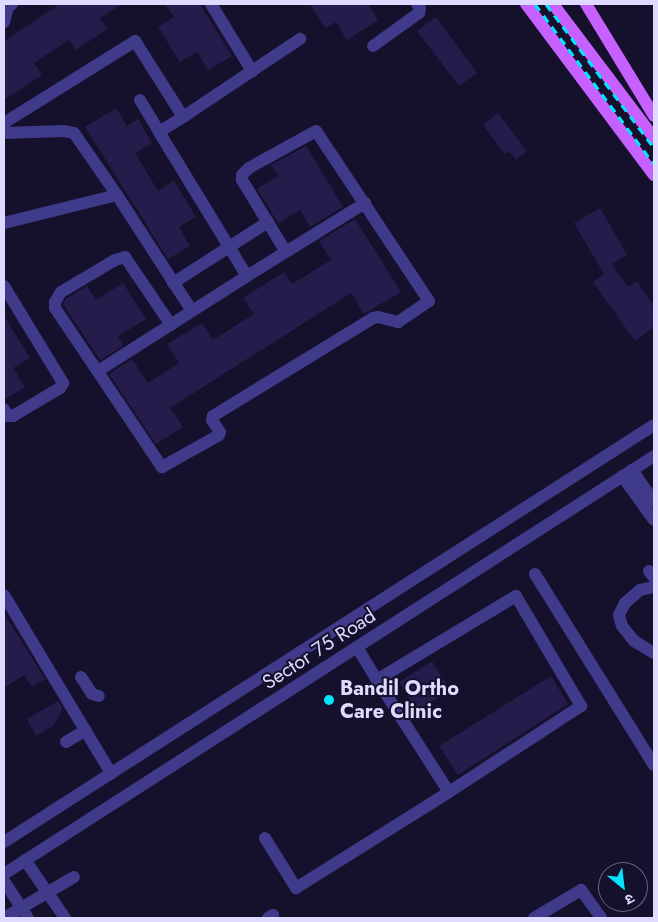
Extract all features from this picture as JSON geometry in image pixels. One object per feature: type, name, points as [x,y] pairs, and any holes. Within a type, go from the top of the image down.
[{"type":"main road","points":[[526,4],[654,175]]},
{"type":"main road","points":[[554,4],[654,138]]},
{"type":"main road","points":[[586,4],[654,116]]},
{"type":"street","points":[[4,22],[8,7],[12,4]]},
{"type":"street","points":[[211,4],[252,71]]},
{"type":"street","points":[[373,46],[419,13],[420,8],[417,4]]},
{"type":"street","points":[[159,132],[300,39]]},
{"type":"street","points":[[4,123],[135,41],[182,117]]},
{"type":"street","points":[[140,100],[247,276]]},
{"type":"street","points":[[4,133],[63,131],[74,133],[117,195],[192,311]]},
{"type":"street","points":[[171,325],[125,257],[115,260],[57,296],[55,308],[162,467],[219,435],[220,432],[212,420],[214,416],[373,318],[378,317],[398,322],[429,301],[319,133],[314,131],[249,168],[242,175],[242,180],[286,252]]},
{"type":"street","points":[[4,224],[117,195]]},
{"type":"street","points":[[98,371],[365,203]]},
{"type":"street","points":[[173,283],[268,222]]},
{"type":"street","points":[[4,286],[63,383],[60,388],[11,417],[4,409]]},
{"type":"street","name":"Sector 75 Road","points":[[4,842],[654,425]]},
{"type":"street","name":"Sector 75 Road","points":[[4,874],[654,456]]},
{"type":"street","points":[[627,473],[654,501]]},
{"type":"street","points":[[627,473],[654,520]]},
{"type":"street","points":[[535,574],[654,765]]},
{"type":"street","points":[[654,587],[640,590],[625,603],[619,615],[622,626],[634,641],[654,653]]},
{"type":"street","points":[[4,595],[111,772]]},
{"type":"street","points":[[265,838],[296,888],[581,706],[516,596],[377,680]]},
{"type":"street","points":[[357,647],[449,792]]},
{"type":"street","points":[[81,677],[92,694],[99,696]]},
{"type":"street","points":[[66,742],[86,730]]},
{"type":"street","points":[[24,860],[65,918]]},
{"type":"street","points":[[4,918],[24,913],[47,893],[74,877]]},
{"type":"street","points":[[4,881],[24,913]]},
{"type":"street","points":[[534,918],[581,890],[601,918]]},
{"type":"building","points":[[60,4],[122,4],[100,18],[107,29],[76,50],[69,40],[34,63],[42,75],[4,100],[4,41]]},
{"type":"building","points":[[165,4],[200,4],[232,56],[208,70],[197,52],[180,62],[158,27],[174,17]]},
{"type":"building","points":[[310,4],[368,4],[378,20],[347,40],[336,22],[325,28]]},
{"type":"building","points":[[436,17],[477,73],[459,86],[417,31]]},
{"type":"building","points":[[116,108],[127,126],[138,119],[152,143],[135,153],[158,191],[174,181],[196,217],[179,227],[190,246],[168,259],[85,127]]},
{"type":"building","points":[[498,113],[527,151],[516,160],[509,151],[505,154],[483,125]]},
{"type":"building","points":[[306,146],[343,207],[310,227],[300,210],[278,223],[257,189],[278,176],[271,165]]},
{"type":"building","points":[[600,208],[627,255],[612,264],[628,287],[637,281],[654,306],[654,327],[635,341],[593,282],[604,274],[574,223]]},
{"type":"building","points":[[355,219],[401,292],[364,314],[351,293],[170,408],[183,427],[156,444],[109,374],[132,359],[148,383],[179,363],[167,344],[202,323],[213,340],[254,314],[243,298],[284,272],[292,284],[331,260],[319,241]]},
{"type":"building","points":[[123,283],[146,319],[118,336],[124,345],[100,360],[63,304],[67,298],[87,286],[96,300]]},
{"type":"building","points":[[4,316],[30,358],[13,368],[25,387],[4,400]]},
{"type":"building","points":[[4,613],[45,679],[32,687],[24,675],[4,688]]},
{"type":"building","points":[[432,661],[450,690],[417,711],[399,682]]},
{"type":"building","points":[[551,676],[568,704],[458,775],[439,746]]},
{"type":"building","points":[[58,701],[62,707],[61,713],[53,726],[36,736],[27,719]]},
{"type":"railway","points":[[535,4],[654,164]]},
{"type":"railway","points":[[546,4],[654,148]]},
{"type":"place","name":"Bandil Ortho Care Clinic","points":[[329,700]]}]
